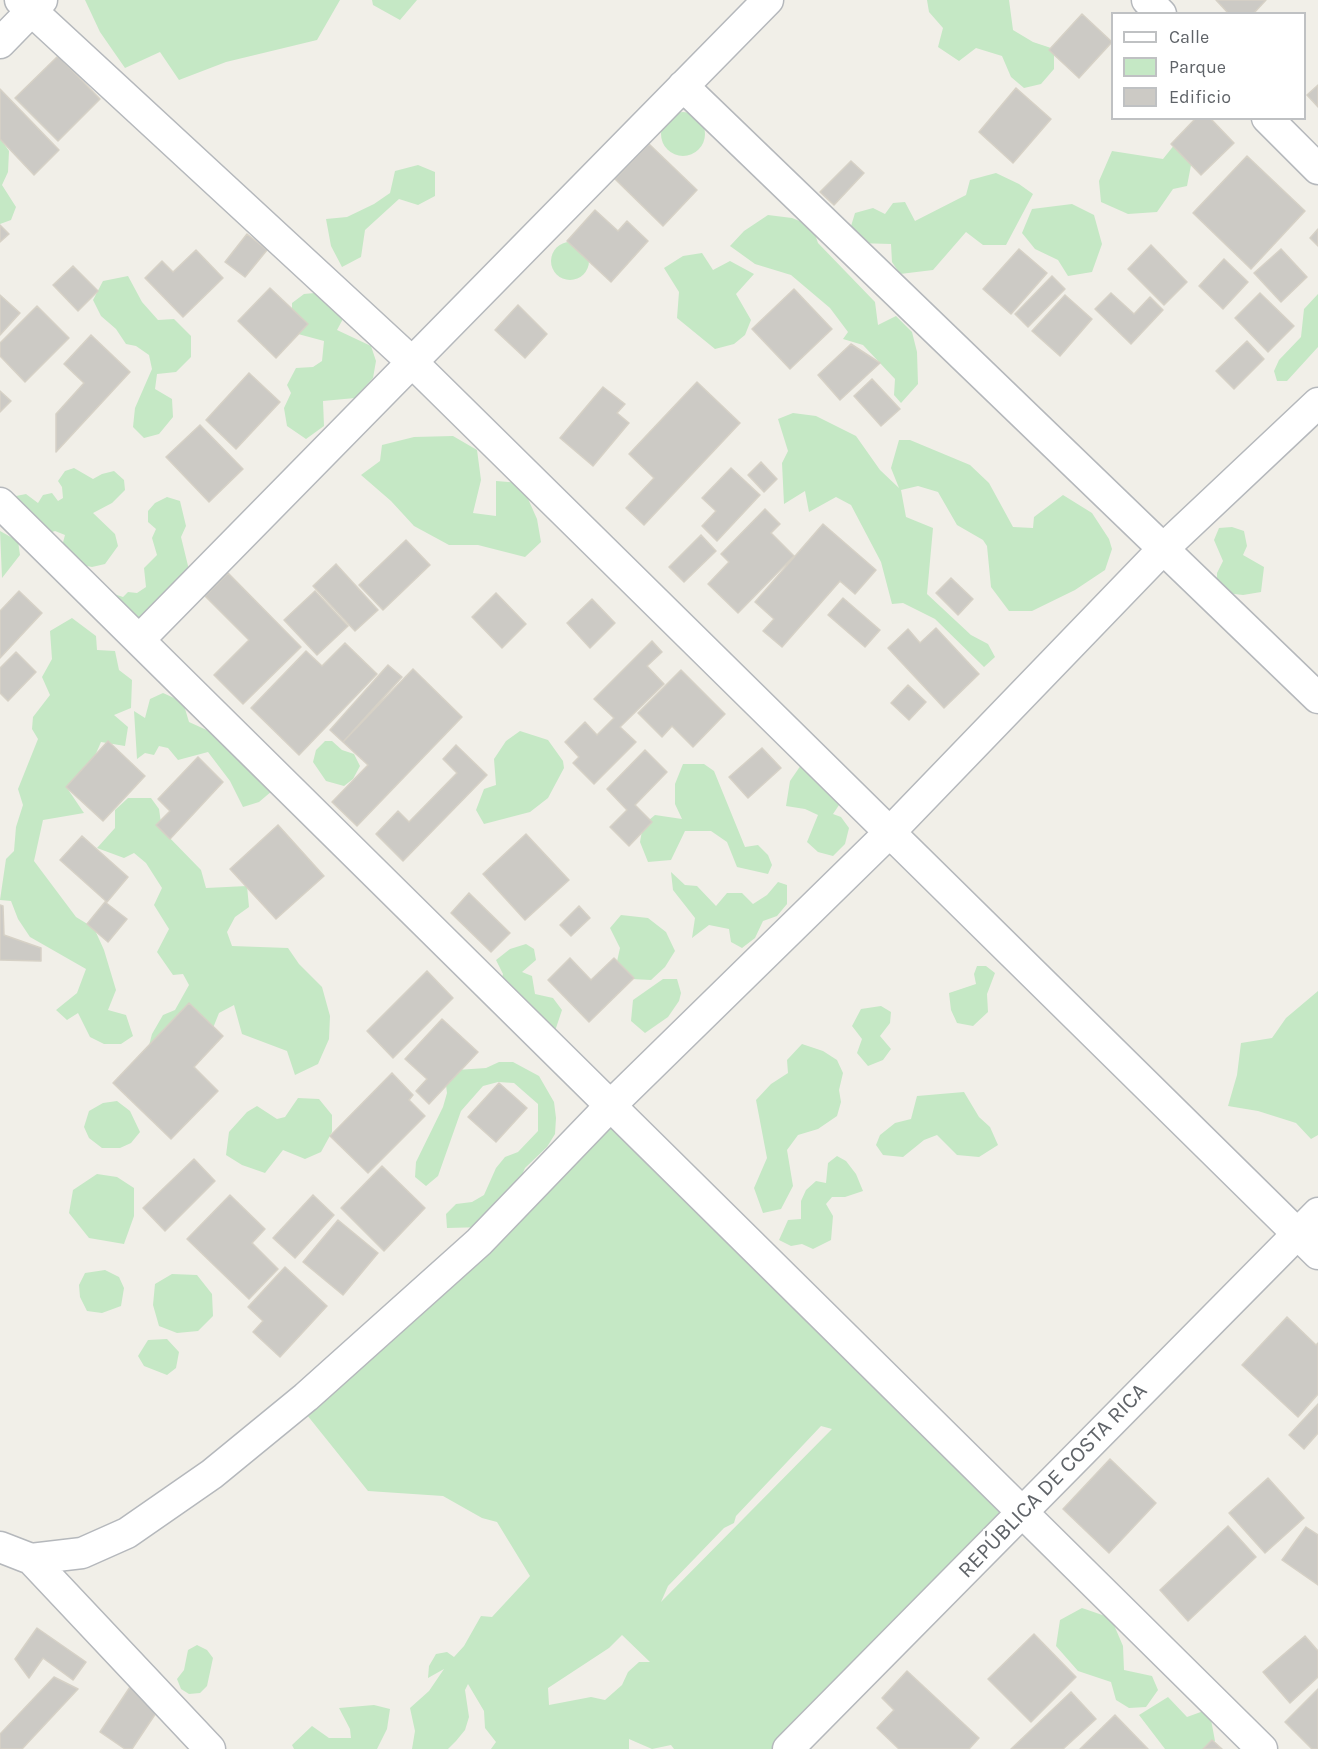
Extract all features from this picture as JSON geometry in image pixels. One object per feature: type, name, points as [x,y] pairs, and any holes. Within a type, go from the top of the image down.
[{"type":"street","points":[[140,639],[768,0]]},
{"type":"street","points":[[1147,0],[1159,12]]},
{"type":"street","points":[[0,43],[31,4],[412,362],[890,832],[1307,1223],[1318,1254]]},
{"type":"street","points":[[683,86],[1318,698]]},
{"type":"street","points":[[1269,120],[1318,169]]},
{"type":"street","points":[[31,1559],[82,1553],[127,1533],[212,1474],[306,1397],[479,1242],[611,1105],[890,832],[1164,548],[1318,403]]},
{"type":"street","points":[[0,503],[1262,1749]]},
{"type":"street","name":"REPÚBLICA DE COSTA RICA","points":[[788,1749],[1307,1223]]},
{"type":"street","points":[[0,1547],[31,1559],[210,1749]]},
{"type":"green space","points":[[85,0],[340,0],[317,40],[226,62],[179,80],[160,52],[125,68],[100,32]]},
{"type":"green space","points":[[372,0],[417,0],[400,20],[373,5]]},
{"type":"green space","points":[[927,0],[1009,0],[1013,30],[1033,42],[1054,49],[1054,69],[1041,84],[1024,88],[1011,77],[1002,56],[976,48],[959,61],[938,47],[943,28],[929,12]]},
{"type":"green space","points":[[683,112],[698,119],[705,134],[698,149],[683,156],[668,149],[661,134],[668,119]]},
{"type":"green space","points":[[0,138],[9,151],[8,172],[2,185],[16,207],[11,220],[0,224]]},
{"type":"green space","points":[[1175,144],[1192,160],[1187,186],[1173,189],[1157,212],[1128,214],[1101,202],[1099,181],[1112,151],[1163,159]]},
{"type":"green space","points":[[418,165],[435,172],[435,196],[418,205],[399,199],[365,230],[361,257],[342,267],[331,246],[326,219],[347,217],[374,204],[390,193],[395,171]]},
{"type":"green space","points":[[996,173],[1033,194],[1006,245],[983,245],[966,232],[933,270],[900,274],[892,262],[891,244],[857,243],[848,236],[855,213],[873,208],[885,214],[893,203],[905,202],[915,221],[966,195],[970,180]]},
{"type":"green space","points":[[1072,204],[1094,215],[1102,244],[1092,272],[1068,276],[1058,260],[1035,249],[1022,233],[1032,209]]},
{"type":"green space","points":[[768,215],[792,218],[812,226],[818,243],[875,302],[878,325],[896,316],[912,332],[917,352],[918,384],[901,403],[894,395],[895,379],[863,345],[843,339],[848,332],[830,308],[791,275],[755,264],[730,246],[744,231]]},
{"type":"green space","points":[[570,242],[583,248],[589,261],[583,274],[570,280],[557,274],[551,261],[557,248]]},
{"type":"green space","points":[[702,253],[713,270],[730,261],[754,274],[736,294],[751,320],[745,335],[734,344],[715,349],[677,318],[679,292],[664,268],[683,256]]},
{"type":"green space","points":[[128,276],[142,302],[158,320],[174,319],[191,336],[191,357],[176,372],[157,374],[155,389],[172,399],[173,417],[159,434],[144,438],[133,427],[135,408],[152,369],[149,355],[136,346],[126,344],[116,329],[101,316],[93,300],[103,281]]},
{"type":"green space","points":[[325,292],[344,317],[337,330],[371,346],[376,361],[373,378],[355,398],[323,401],[324,426],[306,439],[287,426],[284,408],[291,393],[287,385],[296,368],[313,367],[322,361],[324,341],[298,334],[292,321],[292,303],[304,294]]},
{"type":"green space","points":[[1318,294],[1318,347],[1287,381],[1277,381],[1274,371],[1279,360],[1301,337],[1304,309]]},
{"type":"green space","points":[[793,413],[816,416],[856,436],[880,470],[899,488],[891,468],[899,440],[910,440],[970,465],[989,483],[1013,527],[1033,528],[1034,517],[1063,495],[1092,513],[1109,539],[1112,549],[1105,570],[1075,590],[1032,611],[1009,611],[991,587],[987,546],[983,540],[957,525],[938,492],[918,486],[901,490],[906,517],[933,528],[927,594],[971,635],[988,644],[995,657],[984,667],[935,619],[903,603],[892,604],[881,562],[851,505],[836,497],[809,512],[805,491],[784,504],[782,463],[788,451],[778,419]]},
{"type":"green space","points":[[453,436],[477,450],[481,480],[473,513],[496,516],[496,481],[521,483],[537,519],[541,542],[525,557],[478,545],[449,545],[414,526],[391,501],[361,475],[380,461],[382,445],[414,437]]},
{"type":"green space","points":[[74,468],[93,479],[114,471],[124,480],[125,490],[112,503],[93,513],[115,534],[118,546],[105,564],[92,567],[82,565],[62,546],[65,535],[55,531],[30,540],[11,505],[16,496],[26,494],[38,503],[43,495],[52,493],[58,501],[63,498],[62,487],[58,481],[65,471]]},
{"type":"green space","points":[[167,497],[180,501],[186,526],[181,537],[190,574],[151,632],[109,605],[114,594],[123,597],[128,592],[137,593],[146,587],[144,568],[157,555],[152,538],[156,529],[148,522],[148,511],[155,503]]},
{"type":"green space","points":[[1232,527],[1244,531],[1247,546],[1243,555],[1264,567],[1261,592],[1243,595],[1226,593],[1217,585],[1217,573],[1223,561],[1214,540],[1219,528]]},
{"type":"green space","points":[[0,531],[18,541],[20,555],[2,578]]},
{"type":"green space","points":[[72,618],[96,636],[97,650],[115,651],[119,670],[132,680],[131,708],[114,715],[128,727],[125,746],[101,742],[94,758],[67,788],[84,813],[43,820],[34,861],[76,917],[94,928],[104,950],[116,990],[108,1010],[126,1015],[133,1036],[121,1044],[104,1044],[90,1037],[78,1013],[67,1020],[56,1010],[77,993],[86,969],[30,937],[18,919],[11,901],[0,900],[6,859],[14,851],[16,827],[23,805],[18,789],[38,739],[32,729],[33,717],[50,695],[42,677],[52,659],[50,631]]},
{"type":"green space","points":[[163,693],[183,702],[189,722],[222,737],[272,791],[259,802],[243,807],[230,781],[208,752],[178,760],[168,748],[159,746],[154,755],[145,753],[137,759],[134,711],[145,718],[150,699]]},
{"type":"green space","points":[[520,731],[548,740],[563,761],[564,768],[548,798],[530,812],[484,824],[476,810],[484,789],[496,785],[494,759],[506,741]]},
{"type":"green space","points":[[325,741],[332,741],[342,750],[354,754],[360,766],[353,779],[344,786],[326,781],[313,762],[316,750]]},
{"type":"green space","points":[[683,764],[704,764],[714,771],[745,847],[758,845],[768,855],[772,865],[768,874],[737,867],[727,842],[711,831],[685,831],[671,860],[648,862],[640,842],[643,825],[655,815],[682,819],[675,804],[675,784]]},
{"type":"green space","points":[[801,765],[838,792],[839,805],[833,814],[841,817],[849,828],[845,844],[833,856],[818,852],[807,842],[818,815],[805,809],[786,806],[790,781]]},
{"type":"green space","points":[[128,798],[151,798],[159,809],[162,830],[201,870],[206,888],[247,886],[249,907],[235,917],[227,932],[232,946],[288,948],[299,964],[322,987],[330,1016],[329,1039],[318,1064],[295,1075],[287,1051],[242,1034],[234,1005],[219,1013],[213,1028],[147,1053],[152,1034],[163,1015],[175,1010],[189,985],[183,974],[173,975],[157,952],[169,929],[154,905],[162,888],[146,863],[134,853],[124,858],[97,848],[115,828],[115,810]]},
{"type":"green space","points":[[671,872],[685,885],[697,886],[716,906],[727,893],[742,893],[753,904],[767,895],[778,882],[787,885],[787,904],[777,916],[763,921],[755,938],[742,948],[731,942],[729,929],[709,925],[692,938],[695,918],[673,890]]},
{"type":"green space","points":[[621,915],[648,918],[666,932],[675,951],[665,967],[651,980],[632,979],[616,966],[620,948],[610,928]]},
{"type":"green space","points":[[526,944],[534,949],[536,960],[522,972],[532,976],[535,994],[553,998],[562,1010],[555,1031],[498,990],[503,974],[496,960],[510,949]]},
{"type":"green space","points":[[977,966],[986,966],[995,973],[987,994],[988,1012],[973,1026],[957,1023],[951,1010],[949,993],[976,984],[974,974]]},
{"type":"green space","points":[[663,979],[677,979],[681,993],[679,1001],[668,1017],[645,1033],[631,1021],[633,1000]]},
{"type":"green space","points":[[1318,991],[1318,1135],[1311,1139],[1296,1123],[1258,1111],[1228,1106],[1237,1075],[1241,1043],[1272,1038],[1286,1018]]},
{"type":"green space","points":[[881,1006],[891,1012],[890,1023],[880,1036],[891,1049],[883,1060],[868,1066],[857,1053],[862,1039],[852,1026],[861,1009]]},
{"type":"green space","points":[[802,1044],[823,1051],[837,1060],[843,1073],[839,1090],[841,1102],[837,1116],[818,1129],[798,1135],[787,1150],[793,1186],[781,1209],[763,1213],[754,1188],[767,1158],[756,1100],[771,1084],[788,1073],[787,1060]]},
{"type":"green space","points":[[499,1062],[513,1062],[539,1076],[554,1102],[555,1134],[547,1147],[525,1168],[519,1182],[485,1227],[447,1228],[446,1214],[456,1204],[472,1202],[484,1195],[496,1168],[505,1157],[518,1152],[538,1131],[538,1104],[514,1083],[498,1082],[483,1086],[461,1111],[438,1176],[426,1186],[415,1177],[416,1162],[443,1107],[447,1093],[445,1077],[457,1070],[486,1068]]},
{"type":"green space","points":[[964,1092],[979,1117],[990,1127],[998,1145],[979,1157],[957,1155],[937,1135],[924,1140],[903,1157],[883,1155],[876,1145],[880,1135],[895,1123],[911,1119],[917,1096]]},
{"type":"green space","points":[[298,1098],[319,1099],[332,1115],[332,1132],[321,1152],[305,1159],[283,1150],[265,1173],[242,1165],[226,1155],[229,1132],[247,1112],[257,1106],[277,1119],[285,1117]]},
{"type":"green space","points":[[117,1101],[130,1111],[140,1132],[131,1143],[120,1148],[102,1148],[89,1138],[84,1127],[89,1111],[103,1103]]},
{"type":"green space","points":[[612,1115],[1010,1514],[775,1749],[674,1749],[671,1745],[652,1749],[629,1739],[629,1749],[491,1749],[496,1742],[485,1728],[484,1711],[468,1684],[465,1690],[469,1717],[465,1730],[456,1741],[448,1749],[412,1749],[415,1731],[410,1708],[429,1691],[444,1669],[428,1678],[429,1666],[436,1654],[447,1652],[454,1657],[464,1646],[481,1616],[492,1617],[530,1576],[497,1522],[482,1518],[443,1496],[368,1491],[307,1415]],"holes":[[[821,1426],[832,1429],[661,1602],[668,1586],[724,1528],[734,1523],[736,1516]],[[622,1635],[650,1662],[639,1662],[628,1672],[622,1685],[605,1700],[591,1697],[549,1705],[548,1688],[609,1648]]]},
{"type":"green space","points":[[837,1156],[846,1161],[856,1174],[863,1191],[845,1197],[832,1197],[826,1204],[833,1216],[831,1240],[813,1249],[802,1244],[791,1246],[779,1240],[788,1220],[801,1219],[801,1201],[806,1190],[816,1181],[826,1183],[828,1163]]},
{"type":"green space","points":[[97,1174],[117,1177],[134,1188],[134,1216],[124,1244],[89,1238],[69,1213],[73,1190]]},
{"type":"green space","points":[[105,1270],[119,1277],[124,1288],[121,1306],[102,1313],[87,1311],[80,1297],[79,1285],[85,1273]]},
{"type":"green space","points":[[172,1274],[197,1275],[212,1294],[213,1316],[198,1331],[177,1333],[159,1326],[153,1305],[155,1284]]},
{"type":"green space","points":[[167,1339],[179,1352],[176,1368],[167,1375],[144,1366],[138,1356],[148,1340]]},
{"type":"green space","points":[[1082,1608],[1111,1618],[1123,1646],[1124,1670],[1152,1676],[1158,1690],[1146,1707],[1129,1708],[1116,1700],[1111,1682],[1078,1671],[1056,1646],[1060,1620]]},
{"type":"green space","points":[[197,1645],[207,1650],[213,1658],[207,1686],[200,1693],[189,1694],[181,1689],[177,1679],[184,1670],[188,1650]]},
{"type":"green space","points":[[1168,1697],[1187,1717],[1209,1709],[1215,1741],[1203,1749],[1165,1749],[1139,1715]]},
{"type":"green space","points":[[374,1705],[390,1709],[387,1729],[377,1749],[294,1749],[292,1745],[312,1726],[329,1738],[351,1738],[350,1729],[339,1708]]},
{"type":"building","points":[[1216,0],[1266,0],[1255,12],[1227,12]]},
{"type":"building","points":[[1082,14],[1111,41],[1079,78],[1049,50]]},
{"type":"building","points":[[58,56],[100,99],[58,141],[15,98]]},
{"type":"building","points":[[1318,85],[1318,107],[1307,95]]},
{"type":"building","points":[[1016,88],[1051,119],[1013,163],[979,132]]},
{"type":"building","points":[[0,89],[59,150],[34,175],[0,139]]},
{"type":"building","points":[[1194,120],[1212,120],[1234,143],[1201,175],[1171,144]]},
{"type":"building","points":[[649,144],[697,190],[663,226],[615,179]]},
{"type":"building","points":[[1247,156],[1305,211],[1251,269],[1193,213]]},
{"type":"building","points":[[851,161],[864,173],[834,205],[820,192]]},
{"type":"building","points":[[595,210],[618,231],[627,221],[648,241],[611,282],[567,241]]},
{"type":"building","points":[[0,225],[9,234],[0,242]]},
{"type":"building","points":[[1318,229],[1318,246],[1310,238]]},
{"type":"building","points":[[247,234],[267,250],[245,277],[225,262]]},
{"type":"building","points":[[1151,245],[1187,282],[1164,305],[1128,269]]},
{"type":"building","points":[[1019,249],[1047,273],[1011,314],[983,289]]},
{"type":"building","points":[[1281,249],[1307,277],[1281,302],[1254,273]]},
{"type":"building","points":[[196,250],[223,278],[183,317],[145,278],[162,261],[173,272]]},
{"type":"building","points":[[1224,259],[1248,282],[1223,309],[1199,286]]},
{"type":"building","points":[[73,266],[98,291],[78,311],[53,285]]},
{"type":"building","points":[[1052,276],[1065,289],[1028,327],[1015,314]]},
{"type":"building","points":[[270,288],[308,324],[276,358],[238,321]]},
{"type":"building","points":[[794,289],[832,329],[790,369],[752,329]]},
{"type":"building","points":[[1111,293],[1134,314],[1150,297],[1163,310],[1131,344],[1095,309]]},
{"type":"building","points":[[1260,293],[1294,326],[1268,352],[1235,318]]},
{"type":"building","points":[[0,295],[20,313],[0,335]]},
{"type":"building","points":[[1065,295],[1092,319],[1060,356],[1032,331]]},
{"type":"building","points":[[518,305],[547,334],[525,358],[495,330]]},
{"type":"building","points":[[37,306],[69,338],[25,382],[0,356],[0,343]]},
{"type":"building","points":[[91,335],[130,372],[56,452],[56,414],[84,383],[64,364]]},
{"type":"building","points":[[1247,341],[1264,359],[1234,389],[1216,371]]},
{"type":"building","points":[[851,344],[880,363],[840,400],[818,375]]},
{"type":"building","points":[[249,373],[280,402],[236,449],[206,420]]},
{"type":"building","points":[[872,379],[900,409],[881,426],[854,396]]},
{"type":"building","points":[[697,382],[740,423],[644,525],[626,508],[654,478],[629,454]]},
{"type":"building","points":[[603,387],[625,404],[617,413],[629,423],[593,466],[560,438]]},
{"type":"building","points":[[0,391],[11,401],[0,412]]},
{"type":"building","points":[[200,425],[243,469],[209,502],[166,457]]},
{"type":"building","points":[[761,462],[777,479],[764,492],[748,475]]},
{"type":"building","points":[[731,468],[760,495],[717,541],[702,526],[716,511],[702,498]]},
{"type":"building","points":[[765,509],[780,524],[771,533],[794,556],[738,613],[708,584],[729,562],[721,554]]},
{"type":"building","points":[[823,524],[876,570],[855,594],[840,581],[782,647],[763,631],[774,619],[755,602]]},
{"type":"building","points":[[701,535],[716,551],[684,582],[669,567]]},
{"type":"building","points":[[406,540],[430,565],[383,610],[359,585]]},
{"type":"building","points":[[336,564],[378,610],[355,631],[313,586]]},
{"type":"building","points":[[228,573],[301,647],[243,704],[214,675],[249,640],[205,596]]},
{"type":"building","points":[[951,578],[973,599],[958,615],[936,593]]},
{"type":"building","points":[[19,591],[42,613],[0,658],[0,611]]},
{"type":"building","points":[[315,591],[348,626],[317,655],[284,620]]},
{"type":"building","points":[[496,593],[526,624],[502,648],[472,617]]},
{"type":"building","points":[[843,598],[880,630],[865,647],[828,615]]},
{"type":"building","points":[[592,599],[615,623],[590,648],[567,623]]},
{"type":"building","points":[[936,628],[979,674],[944,708],[888,648],[908,629],[920,643]]},
{"type":"building","points":[[652,641],[662,652],[647,666],[664,684],[620,727],[636,742],[594,784],[573,763],[579,757],[565,742],[585,722],[597,735],[614,718],[594,699]]},
{"type":"building","points":[[345,643],[377,674],[299,755],[251,708],[306,651],[322,666]]},
{"type":"building","points":[[16,652],[36,672],[8,701],[0,693],[0,668]]},
{"type":"building","points":[[388,665],[402,677],[343,742],[330,730]]},
{"type":"building","points":[[413,669],[462,717],[357,826],[332,802],[368,765],[343,742]]},
{"type":"building","points":[[681,670],[725,714],[693,747],[672,726],[662,737],[638,713]]},
{"type":"building","points":[[908,685],[926,702],[909,720],[891,703]]},
{"type":"building","points":[[108,741],[145,776],[103,821],[66,787]]},
{"type":"building","points":[[456,745],[487,775],[403,861],[376,834],[398,811],[409,822],[457,773],[443,759]]},
{"type":"building","points":[[762,748],[781,768],[748,798],[729,777]]},
{"type":"building","points":[[645,750],[667,772],[635,805],[652,822],[629,846],[610,827],[627,810],[607,789]]},
{"type":"building","points":[[198,757],[223,782],[170,839],[156,825],[170,811],[158,799]]},
{"type":"building","points":[[278,825],[324,876],[276,919],[230,869]]},
{"type":"building","points":[[526,834],[569,880],[525,920],[483,874]]},
{"type":"building","points":[[82,836],[128,877],[107,902],[60,860]]},
{"type":"building","points":[[469,893],[510,933],[491,952],[451,913]]},
{"type":"building","points":[[105,902],[127,919],[108,942],[87,924]]},
{"type":"building","points":[[0,905],[3,906],[4,935],[41,948],[41,961],[0,960]]},
{"type":"building","points":[[579,906],[590,918],[571,936],[560,925]]},
{"type":"building","points":[[570,958],[591,980],[614,958],[634,978],[589,1022],[548,980]]},
{"type":"building","points":[[427,971],[453,998],[393,1058],[367,1031]]},
{"type":"building","points":[[189,1003],[223,1036],[194,1067],[218,1091],[171,1139],[113,1083]]},
{"type":"building","points":[[442,1019],[478,1052],[429,1104],[416,1091],[427,1079],[405,1059]]},
{"type":"building","points":[[392,1073],[413,1095],[409,1100],[425,1116],[368,1173],[330,1136]]},
{"type":"building","points":[[499,1083],[527,1108],[496,1142],[468,1117]]},
{"type":"building","points":[[194,1159],[215,1181],[165,1231],[143,1208]]},
{"type":"building","points":[[382,1166],[425,1208],[384,1251],[341,1208]]},
{"type":"building","points":[[230,1195],[265,1229],[252,1243],[278,1269],[249,1299],[187,1239]]},
{"type":"building","points":[[313,1195],[334,1215],[295,1258],[273,1238]]},
{"type":"building","points":[[338,1220],[378,1253],[343,1295],[303,1262]]},
{"type":"building","points":[[285,1267],[327,1306],[280,1357],[253,1332],[263,1321],[248,1307]]},
{"type":"building","points":[[1287,1317],[1316,1345],[1318,1343],[1318,1394],[1298,1417],[1242,1365]]},
{"type":"building","points":[[1318,1404],[1318,1433],[1304,1449],[1289,1435]]},
{"type":"building","points":[[1110,1459],[1156,1503],[1109,1553],[1063,1509]]},
{"type":"building","points":[[1268,1478],[1304,1518],[1265,1553],[1229,1513]]},
{"type":"building","points":[[1228,1526],[1256,1557],[1188,1621],[1160,1590]]},
{"type":"building","points":[[1306,1527],[1318,1535],[1318,1585],[1282,1560]]},
{"type":"building","points":[[37,1628],[86,1662],[73,1680],[43,1658],[29,1678],[15,1659]]},
{"type":"building","points":[[1034,1634],[1076,1677],[1031,1722],[988,1679]]},
{"type":"building","points":[[1305,1636],[1318,1651],[1318,1677],[1290,1703],[1263,1672]]},
{"type":"building","points":[[907,1671],[979,1738],[969,1749],[899,1749],[877,1728],[894,1710],[882,1698]]},
{"type":"building","points":[[54,1677],[78,1689],[22,1749],[0,1749],[0,1734]]},
{"type":"building","points":[[130,1687],[160,1707],[132,1749],[125,1749],[100,1732]]},
{"type":"building","points":[[1318,1689],[1318,1749],[1312,1749],[1285,1722]]},
{"type":"building","points":[[1071,1692],[1096,1719],[1063,1749],[1011,1749]]},
{"type":"building","points":[[1115,1715],[1148,1749],[1080,1749]]},
{"type":"building","points":[[1212,1740],[1222,1749],[1203,1749]]}]
